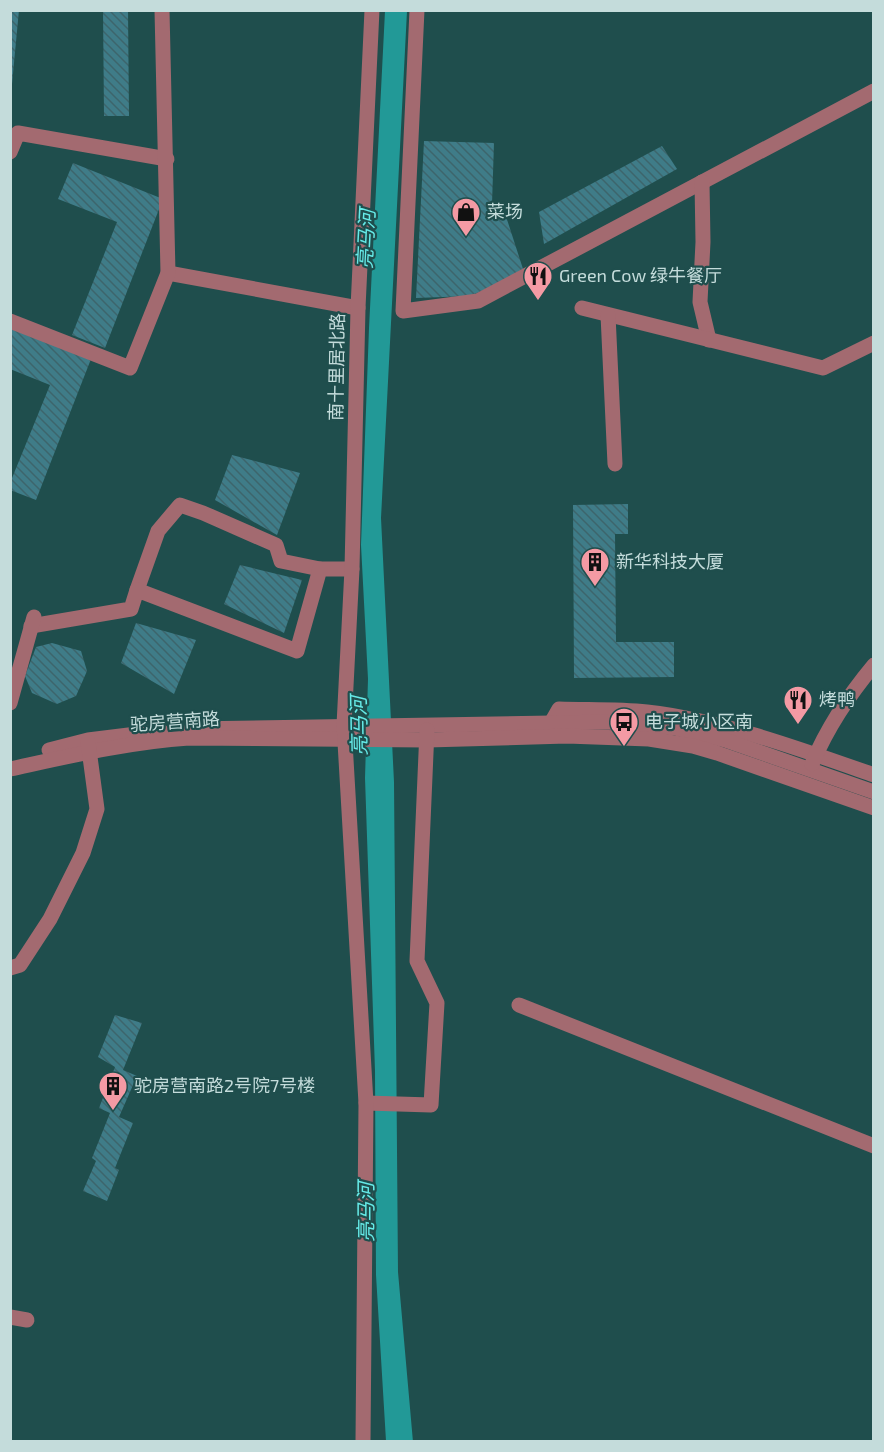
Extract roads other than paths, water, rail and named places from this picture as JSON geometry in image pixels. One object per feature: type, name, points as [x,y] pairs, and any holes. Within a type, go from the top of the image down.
[{"type":"street","points":[[10,321],[130,368],[168,273],[162,10]]},
{"type":"street","name":"南十里居北路","points":[[363,1442],[366,1103],[345,733],[352,569],[358,308],[372,10]]},
{"type":"street","points":[[417,10],[403,312],[478,301],[873,91]]},
{"type":"street","points":[[10,152],[18,132],[167,159]]},
{"type":"street","points":[[702,182],[703,242],[700,302],[709,339]]},
{"type":"street","points":[[168,273],[358,308]]},
{"type":"street","points":[[582,308],[823,368],[873,343]]},
{"type":"street","points":[[608,315],[615,464]]},
{"type":"street","points":[[10,703],[33,620],[131,609],[158,531],[180,505],[276,545],[281,561],[320,569],[352,569]]},
{"type":"street","points":[[137,590],[297,651],[320,569]]},
{"type":"street","points":[[810,768],[835,718],[855,687],[873,665]]},
{"type":"street","points":[[427,732],[551,723],[609,722],[675,728],[725,740],[873,792]]},
{"type":"street","name":"驼房营南路","points":[[10,769],[140,732],[185,729],[345,733],[427,732]]},
{"type":"street","points":[[427,732],[649,739],[810,768],[873,775]]},
{"type":"street","points":[[366,1103],[430,1105],[438,1003],[417,961],[427,732]]},
{"type":"street","points":[[10,968],[20,965],[50,919],[83,853],[97,809],[89,746]]},
{"type":"street","name":"驼房营南路","points":[[10,759],[89,746]]},
{"type":"street","points":[[810,768],[873,808]]},
{"type":"street","points":[[519,1005],[873,1146]]},
{"type":"street","points":[[10,1317],[27,1320]]},
{"type":"water","points":[[385,11],[407,11],[381,518],[394,782],[398,1272],[413,1442],[386,1441],[376,1275],[375,1071],[365,778],[368,679],[361,545]]},
{"type":"place","name":"菜场","points":[[466,238]]},
{"type":"place","name":"Green Cow 绿牛餐厅","points":[[538,302]]},
{"type":"place","name":"新华科技大厦","points":[[595,588]]},
{"type":"place","name":"烤鸭","points":[[798,726]]},
{"type":"place","name":"电子城小区南","points":[[624,748]]},
{"type":"place","name":"驼房营南路2号院7号楼","points":[[113,1112]]},
{"type":"water label","name":"亮马河","points":[[366,239]]},
{"type":"water label","name":"亮马河","points":[[359,726]]},
{"type":"water label","name":"亮马河","points":[[366,1212]]}]
